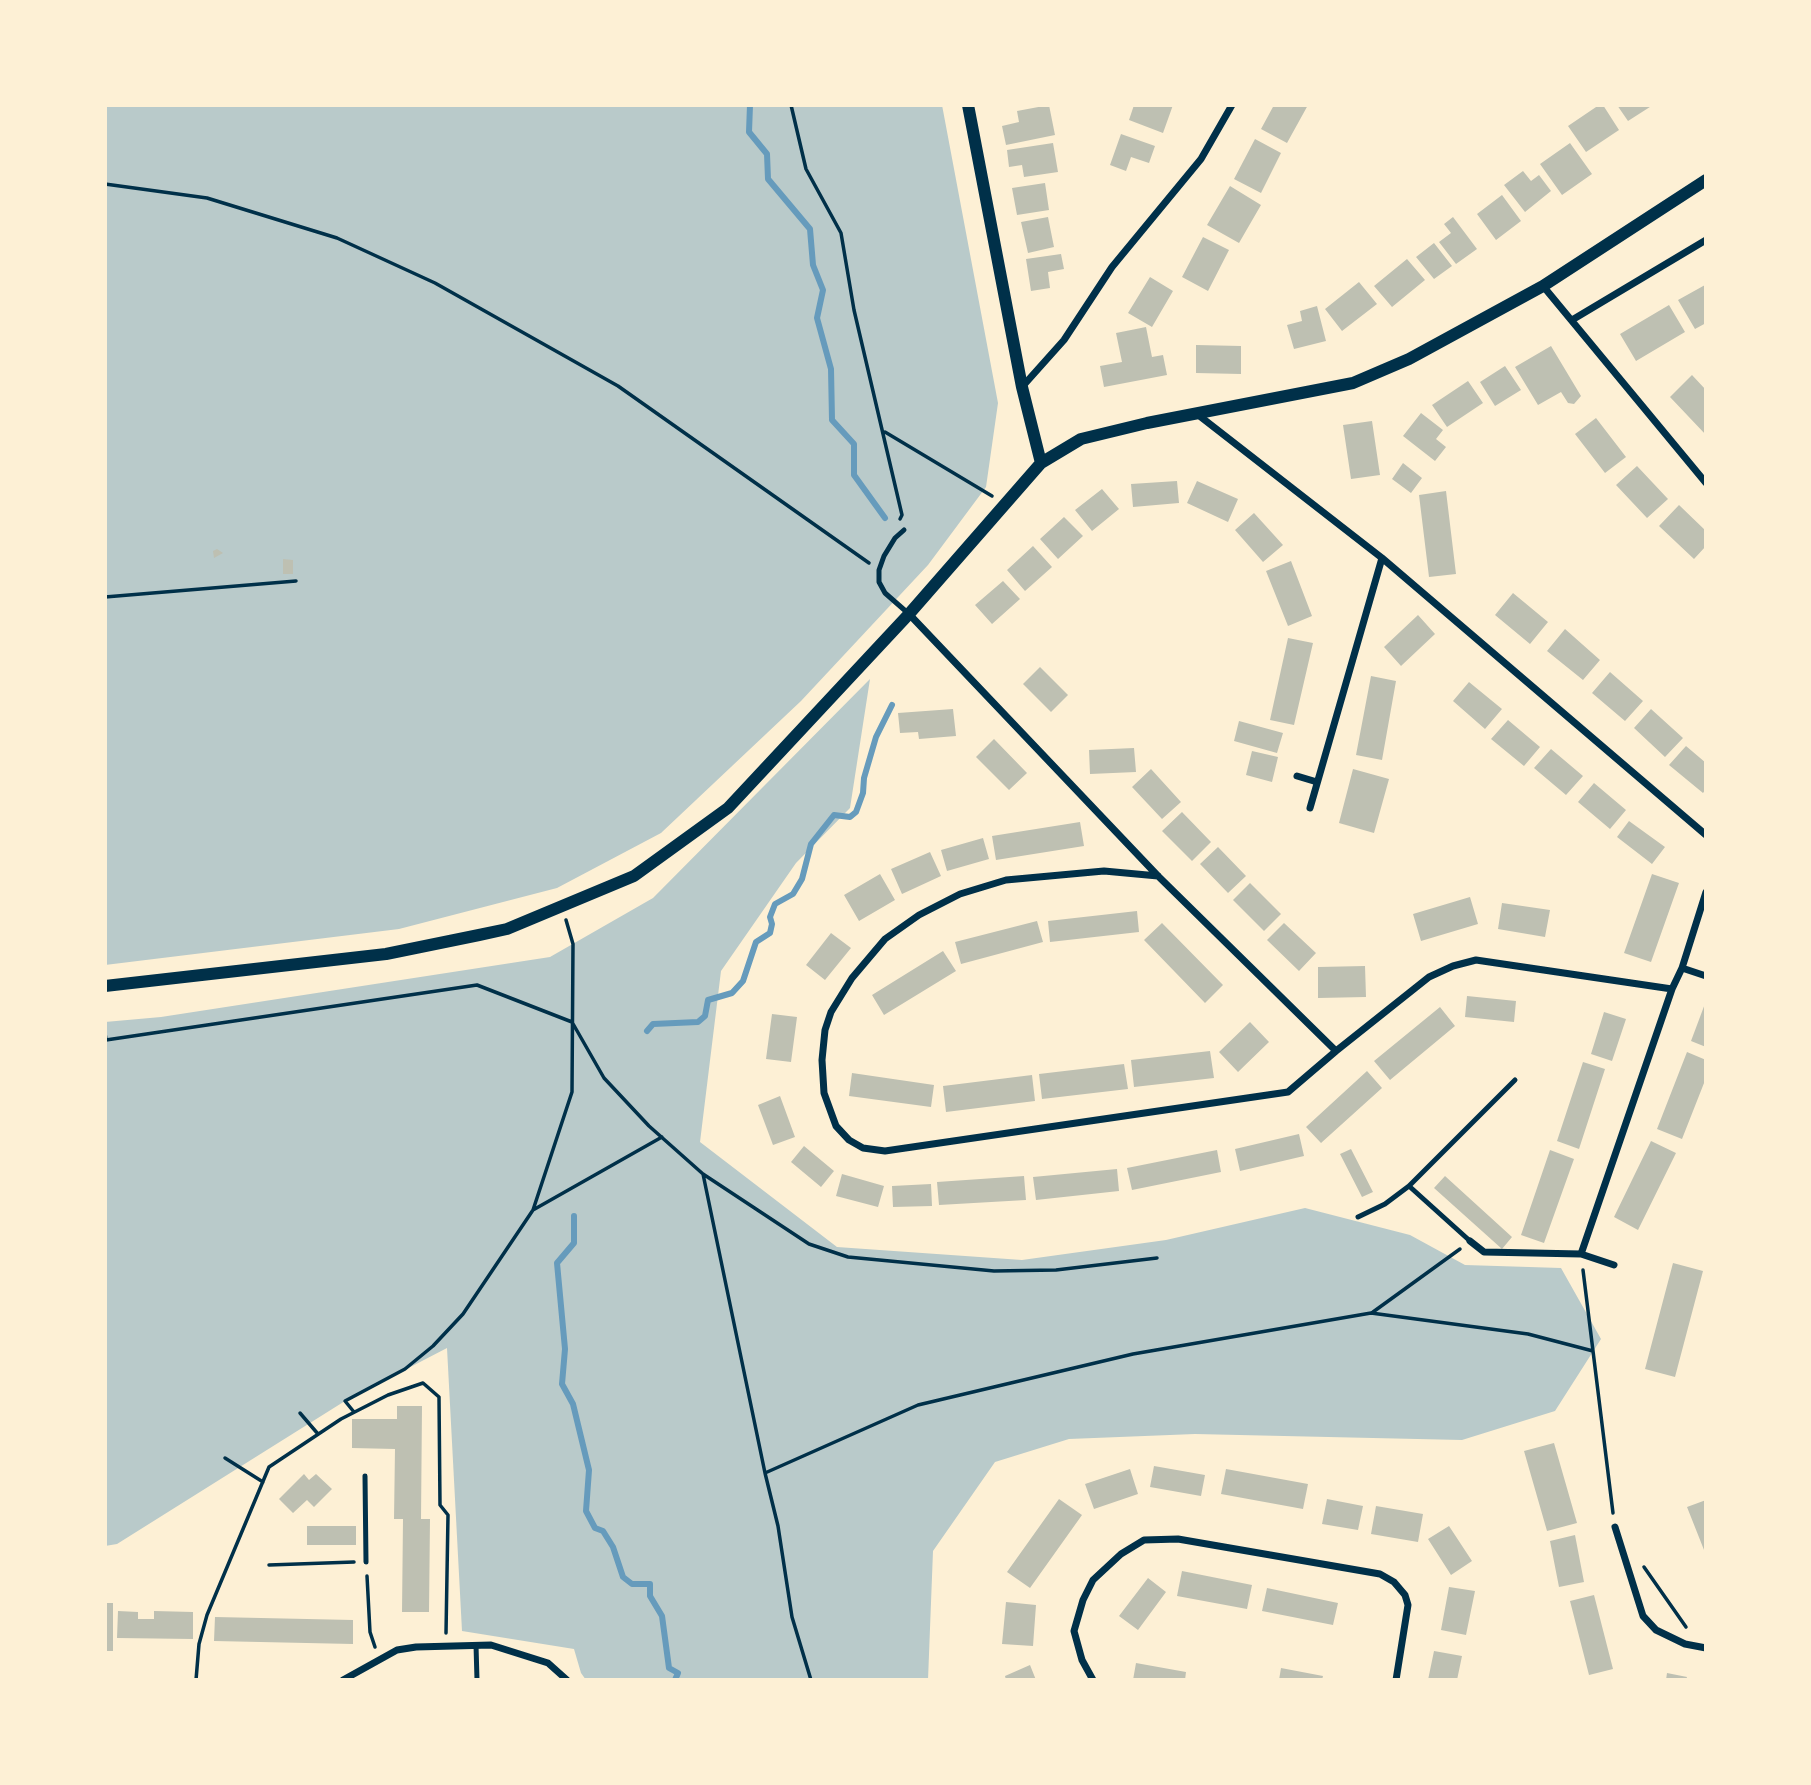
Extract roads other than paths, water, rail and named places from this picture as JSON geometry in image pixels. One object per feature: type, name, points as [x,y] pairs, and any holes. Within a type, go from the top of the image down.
[{"type":"street","points":[[968,105],[1021,387],[1041,463]]},
{"type":"street","points":[[1021,387],[1064,340],[1112,267],[1201,159],[1232,105]]},
{"type":"street","points":[[105,986],[386,954],[507,929],[634,876],[728,808],[909,614],[1003,503],[1041,463],[1081,439],[1147,423],[1353,383],[1409,359],[1543,286],[1706,180]]},
{"type":"street","points":[[1572,320],[1706,240]]},
{"type":"street","points":[[1543,286],[1706,483]]},
{"type":"street","points":[[1197,414],[1382,558],[1706,835]]},
{"type":"street","points":[[1310,808],[1382,558]]},
{"type":"street","points":[[909,614],[1158,876],[1336,1051]]},
{"type":"street","points":[[1297,776],[1317,782]]},
{"type":"street","points":[[1158,876],[1104,871],[1006,880],[960,894],[919,915],[886,939],[852,978],[831,1012],[825,1030],[822,1060],[824,1093],[836,1126],[849,1140],[863,1148],[885,1151],[1288,1092],[1429,977],[1453,966],[1476,960],[1672,989]]},
{"type":"street","points":[[1581,1254],[1672,989],[1682,968],[1706,892]]},
{"type":"street","points":[[1682,968],[1706,976]]},
{"type":"street","points":[[1470,1241],[1485,1252],[1581,1254],[1614,1265]]},
{"type":"street","points":[[1615,1527],[1643,1616],[1656,1630],[1685,1644],[1703,1647]]},
{"type":"street","points":[[1093,1680],[1082,1660],[1074,1631],[1083,1600],[1093,1580],[1121,1555],[1144,1540],[1178,1539],[1380,1573],[1394,1582],[1405,1595],[1408,1605],[1396,1680]]},
{"type":"street","points":[[343,1680],[397,1650],[476,1645],[491,1645],[548,1663],[566,1680]]},
{"type":"lane","points":[[904,530],[895,538],[884,556],[879,582],[885,593],[909,614]]},
{"type":"lane","points":[[1358,1217],[1385,1204],[1409,1186],[1515,1080]]},
{"type":"lane","points":[[1409,1186],[1470,1241]]},
{"type":"lane","points":[[365,1476],[366,1562]]},
{"type":"lane","points":[[476,1645],[477,1680]]},
{"type":"waterway","points":[[750,105],[749,132],[767,154],[768,179],[810,229],[813,265],[823,290],[817,318],[831,369],[832,420],[854,444],[854,475],[885,518]]},
{"type":"waterway","points":[[647,1031],[653,1024],[698,1022],[705,1016],[708,1000],[732,993],[743,981],[756,942],[770,933],[770,917],[775,904],[793,894],[802,879],[811,844],[834,815],[850,817],[856,812],[876,737],[892,705]]},
{"type":"waterway","points":[[574,1216],[574,1243],[557,1263],[565,1349],[562,1384],[573,1404],[589,1470],[586,1511],[595,1528],[603,1531],[613,1547],[623,1577],[632,1584],[650,1584],[650,1596],[662,1616],[669,1668],[678,1673],[675,1680]]}]
